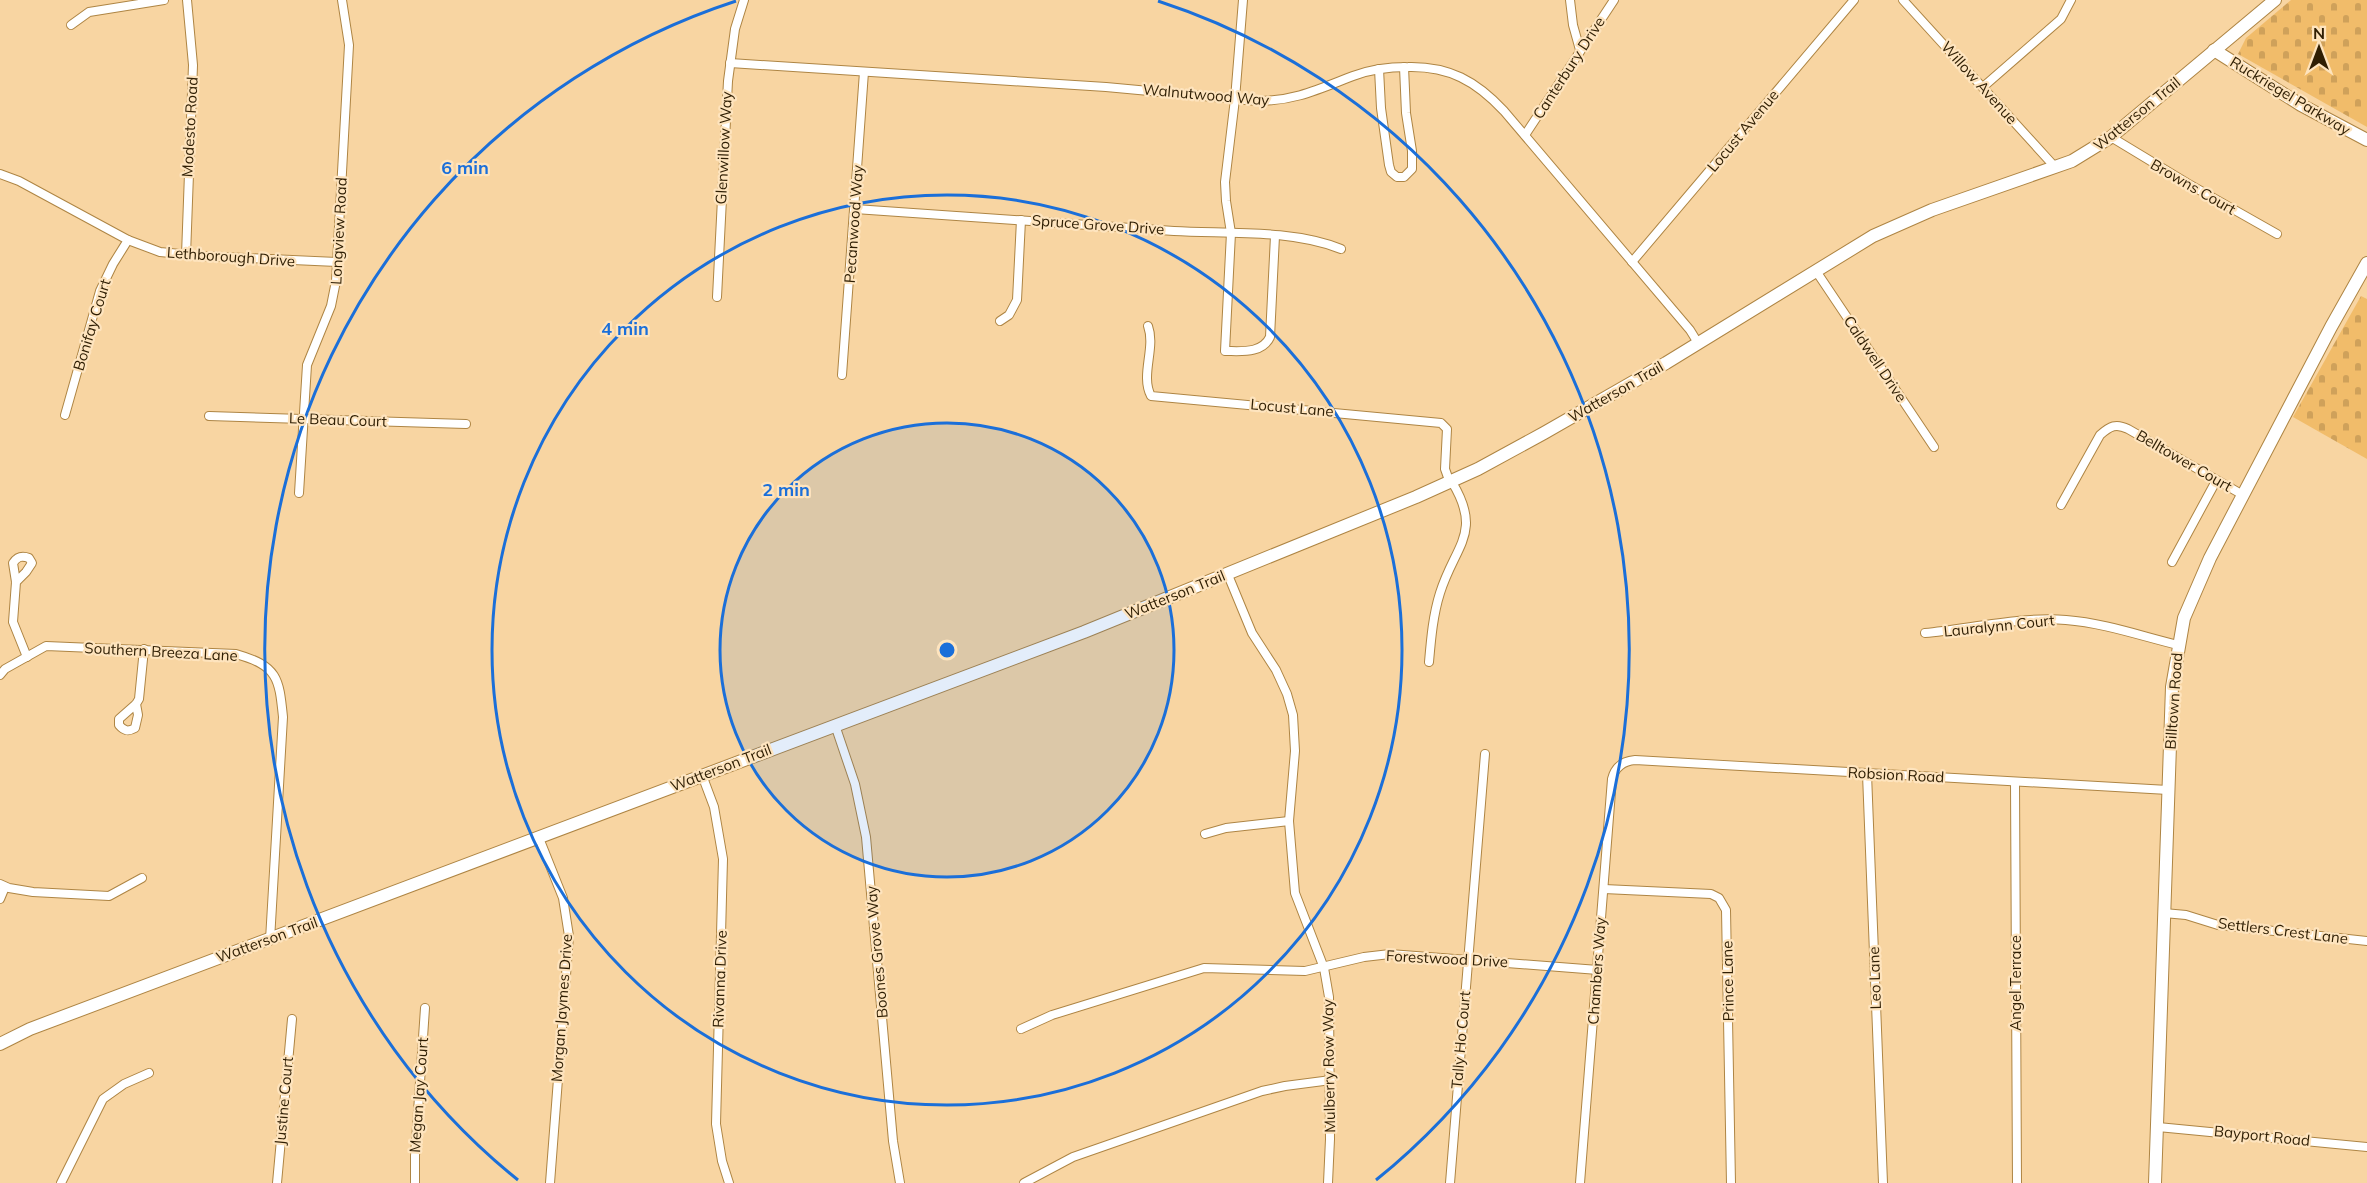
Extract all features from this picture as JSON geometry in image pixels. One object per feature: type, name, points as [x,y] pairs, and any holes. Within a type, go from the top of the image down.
[{"type":"main road","name":"Watterson Trail","points":[[0,1044],[30,1029],[1090,629],[1228,575],[1451,482],[1544,433],[1874,236],[1909,219],[2055,167],[2087,153],[2111,137],[2275,0]]},
{"type":"main road","name":"Ruckriegel Parkway","points":[[2214,50],[2301,105],[2367,140]]},
{"type":"main road","name":"Billtown Road","points":[[2155,1183],[2172,687],[2178,645],[2192,598],[2243,495],[2367,263]]},
{"type":"street","points":[[72,26],[89,12],[164,0]]},
{"type":"street","name":"Modesto Road","points":[[186,255],[193,65],[187,0]]},
{"type":"street","name":"Longview Road","points":[[299,493],[307,364],[335,294],[349,45],[342,0]]},
{"type":"street","name":"Glenwillow Way","points":[[717,297],[730,63],[735,29],[744,0]]},
{"type":"street","points":[[1243,0],[1225,182],[1231,233],[1225,351],[1257,350],[1266,344],[1270,337],[1275,236]]},
{"type":"street","points":[[1570,0],[1580,50]]},
{"type":"street","name":"Canterbury Drive","points":[[1525,135],[1614,0]]},
{"type":"street","name":"Locust Avenue","points":[[1632,262],[1854,0]]},
{"type":"street","name":"Willow Avenue","points":[[1903,0],[2055,167]]},
{"type":"street","points":[[1983,87],[2061,20],[2071,0]]},
{"type":"street","name":"Walnutwood Way","points":[[730,63],[1106,87],[1257,101],[1290,99],[1318,91],[1355,75],[1379,69],[1422,66],[1446,70],[1468,80],[1493,99],[1690,330],[1698,343]]},
{"type":"street","points":[[1379,69],[1381,108],[1389,165],[1391,172],[1397,177],[1404,177],[1409,174],[1413,163],[1406,113],[1404,67]]},
{"type":"street","name":"Pecanwood Way","points":[[842,375],[864,72]]},
{"type":"street","name":"Browns Court","points":[[2111,137],[2277,234]]},
{"type":"street","name":"Lethborough Drive","points":[[0,174],[19,181],[128,240],[160,252],[337,262]]},
{"type":"street","name":"Spruce Grove Drive","points":[[855,209],[1275,236],[1328,244],[1341,249]]},
{"type":"street","points":[[1000,321],[1009,315],[1017,300],[1022,220]]},
{"type":"street","name":"Bonifay Court","points":[[65,415],[100,291],[128,240]]},
{"type":"street","name":"Caldwell Drive","points":[[1816,271],[1934,447]]},
{"type":"street","name":"Locust Lane","points":[[1148,326],[1151,334],[1146,384],[1151,396],[1441,423],[1447,429],[1445,469],[1451,482]]},
{"type":"street","name":"Le Beau Court","points":[[209,416],[466,424]]},
{"type":"street","name":"Belltower Court","points":[[2061,505],[2100,435],[2113,425],[2128,429],[2243,495]]},
{"type":"street","points":[[2172,562],[2216,481]]},
{"type":"street","points":[[1430,662],[1430,642],[1440,594],[1466,536],[1466,513],[1462,498],[1451,482]]},
{"type":"street","name":"Mulberry Row Way","points":[[1228,575],[1252,633],[1276,670],[1291,704],[1295,738],[1289,821],[1295,893],[1324,968],[1329,997],[1331,1080],[1328,1183]]},
{"type":"street","points":[[16,582],[13,622],[27,657]]},
{"type":"street","name":"Lauralynn Court","points":[[1924,633],[2042,619],[2065,619],[2178,645]]},
{"type":"street","name":"Southern Breeza Lane","points":[[0,675],[5,669],[46,646],[236,654],[253,659],[276,676],[280,685],[283,717],[270,940]]},
{"type":"street","points":[[136,704],[140,692],[144,649]]},
{"type":"street","name":"Boones Grove Way","points":[[835,725],[855,784],[866,837],[893,1141],[900,1183]]},
{"type":"street","name":"Tally Ho Court","points":[[1450,1183],[1485,754]]},
{"type":"street","name":"Robsion Road","points":[[1623,762],[1635,760],[2168,790]]},
{"type":"street","name":"Chambers Way","points":[[1580,1183],[1612,779],[1616,769],[1623,762]]},
{"type":"street","name":"Leo Lane","points":[[1867,774],[1883,1183]]},
{"type":"street","name":"Rivanna Drive","points":[[702,776],[714,807],[723,859],[716,1124],[722,1161],[729,1183]]},
{"type":"street","name":"Angel Terrace","points":[[2014,782],[2017,1183]]},
{"type":"street","points":[[1205,834],[1226,828],[1289,821]]},
{"type":"street","name":"Morgan Jaymes Drive","points":[[538,838],[563,898],[569,936],[550,1183]]},
{"type":"street","points":[[0,899],[3,886],[33,892],[109,896],[142,878]]},
{"type":"street","name":"Prince Lane","points":[[1604,889],[1711,894],[1719,898],[1726,910],[1731,1183]]},
{"type":"street","name":"Settlers Crest Lane","points":[[2164,913],[2193,916],[2218,925],[2367,941]]},
{"type":"street","name":"Forestwood Drive","points":[[1021,1029],[1063,1011],[1204,968],[1305,971],[1364,957],[1390,954],[1598,970]]},
{"type":"street","name":"Megan Jay Court","points":[[415,1183],[425,1008]]},
{"type":"street","name":"Justine Court","points":[[277,1183],[292,1019]]},
{"type":"street","points":[[61,1183],[103,1099],[124,1084],[149,1073]]},
{"type":"street","points":[[1024,1183],[1073,1157],[1262,1091],[1331,1080]]},
{"type":"street","name":"Bayport Road","points":[[2158,1127],[2367,1147]]},
{"type":"green space","points":[[2291,0],[2367,0],[2367,127],[2238,54],[2246,38]]},
{"type":"green space","points":[[2361,296],[2367,299],[2367,459],[2293,417]]}]
